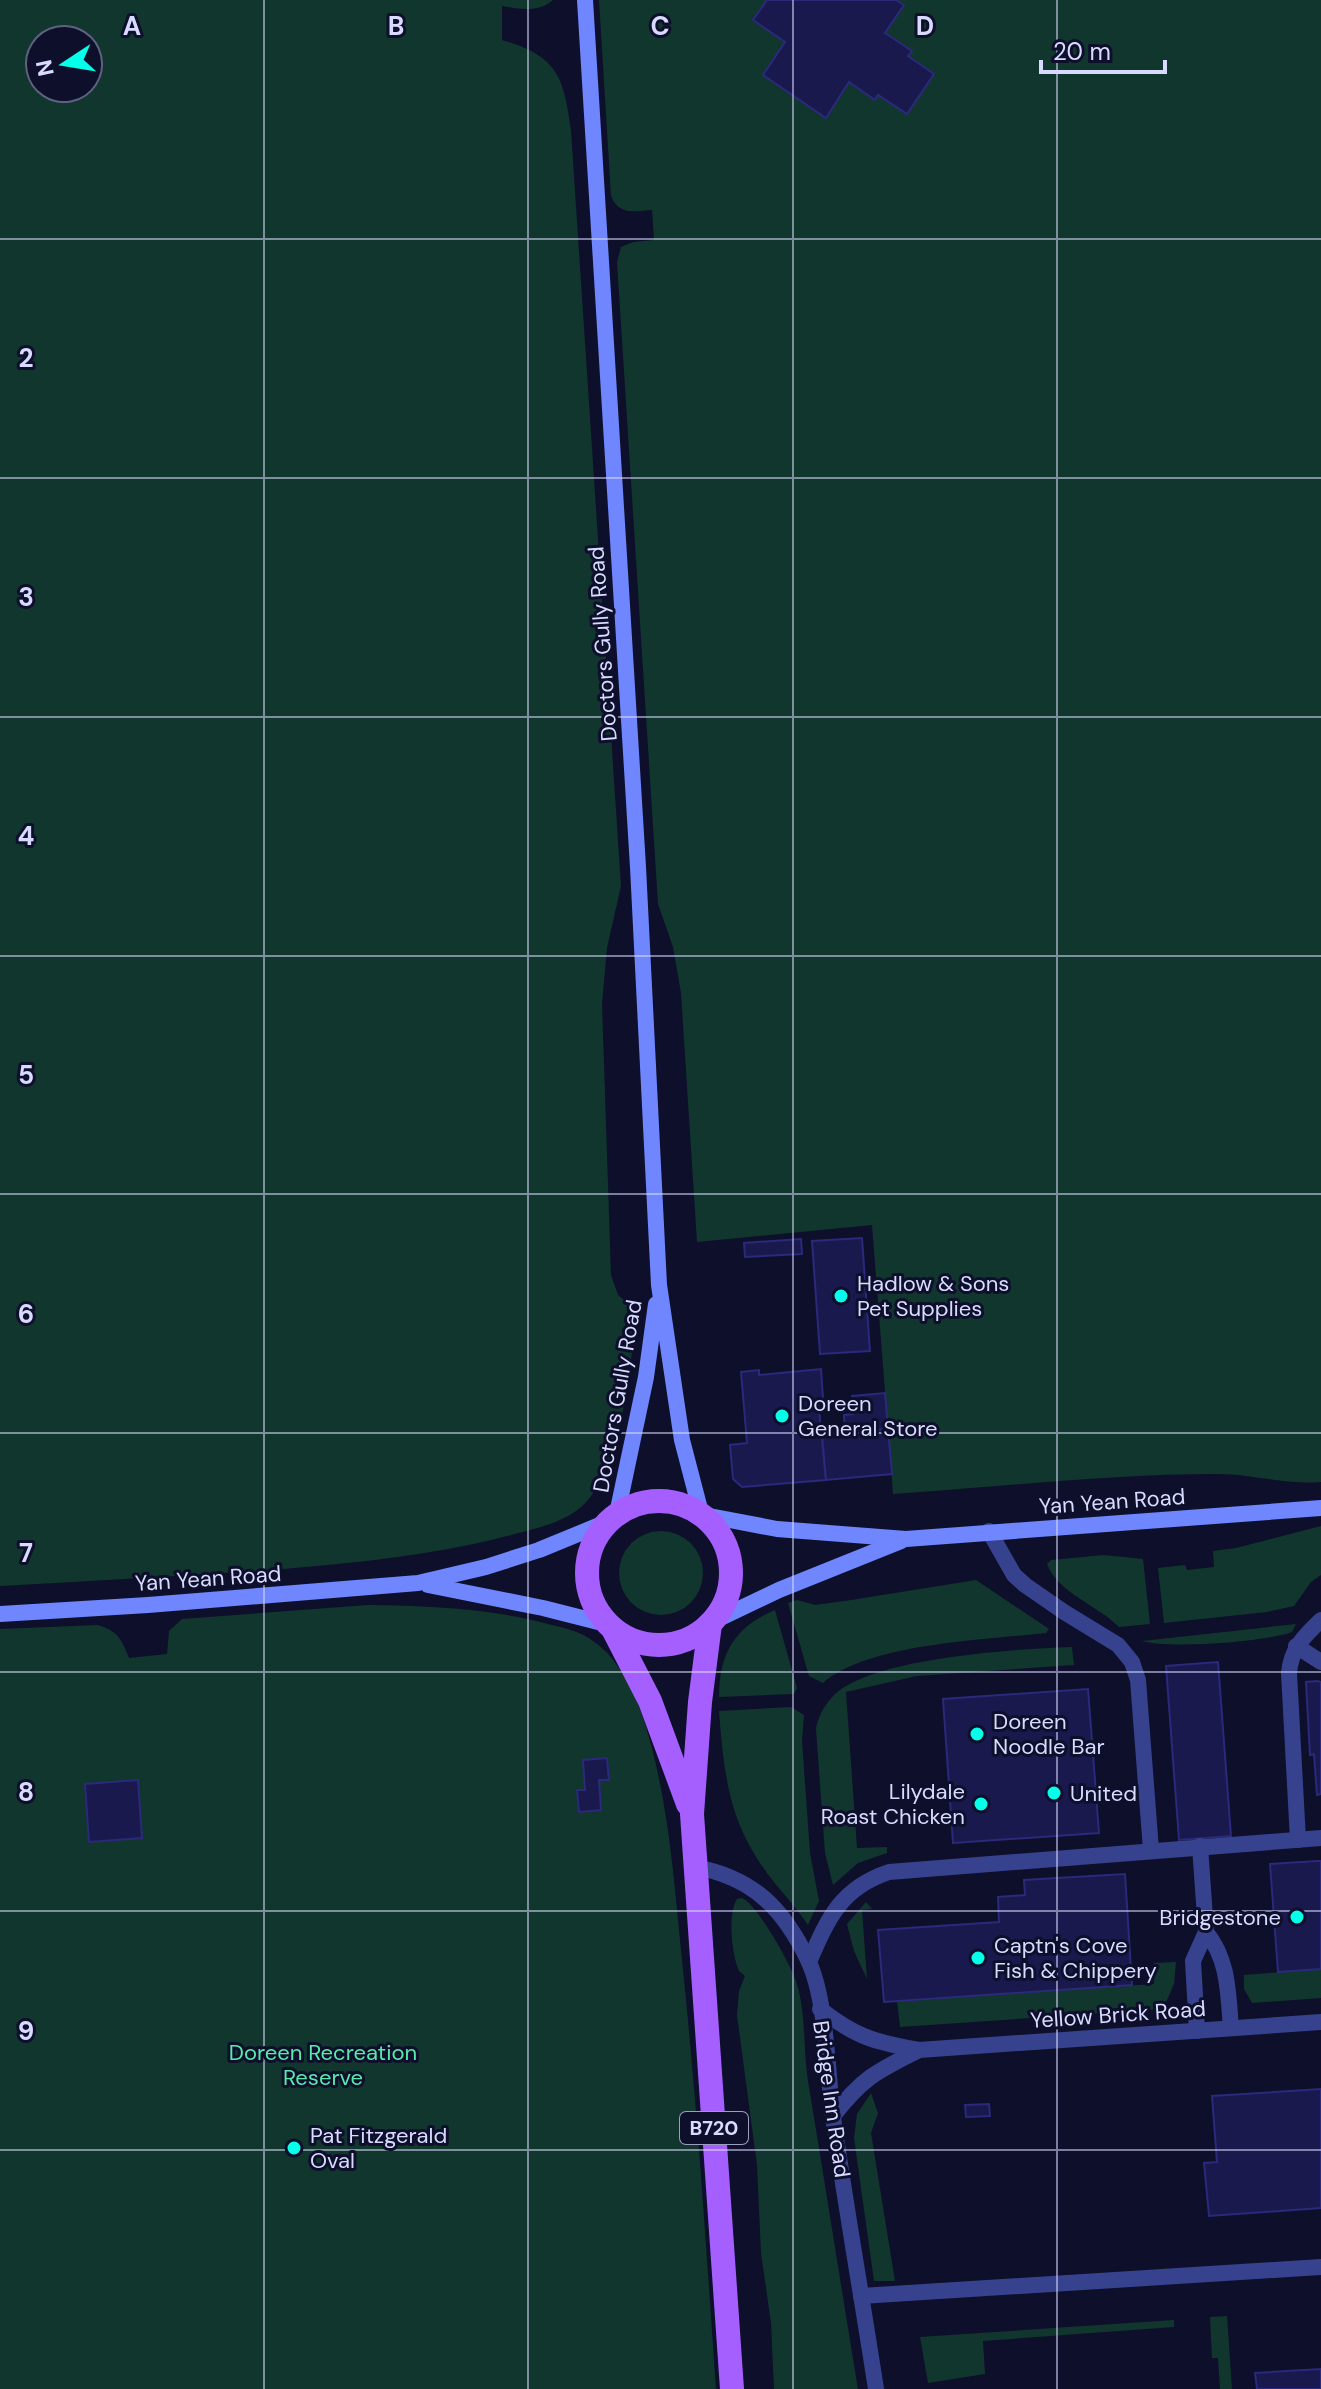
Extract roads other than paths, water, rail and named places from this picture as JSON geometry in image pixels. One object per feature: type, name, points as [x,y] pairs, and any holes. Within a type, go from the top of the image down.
[{"type":"main road","points":[[654,1500],[679,1503],[702,1514],[718,1529],[732,1566],[724,1604],[712,1623],[693,1637],[674,1644],[652,1645],[631,1640],[611,1627],[595,1607],[588,1586],[588,1563],[594,1540],[612,1518],[630,1506],[654,1500]]},
{"type":"main road","name":"B720","points":[[712,1623],[696,1741],[692,1814],[732,2389]]},
{"type":"main road","name":"B720","points":[[611,1627],[650,1701],[692,1814]]},
{"type":"street","name":"Doctors Gully Road","points":[[585,0],[638,867],[659,1285],[682,1440],[702,1514]]},
{"type":"street","name":"Doctors Gully Road","points":[[612,1518],[646,1377],[659,1285]]},
{"type":"street","name":"Yan Yean Road","points":[[702,1514],[777,1529],[906,1539],[1321,1508]]},
{"type":"street","name":"Yan Yean Road","points":[[0,1614],[418,1583],[486,1567],[539,1550],[612,1518]]},
{"type":"street","points":[[989,1531],[1005,1562],[1025,1585],[1105,1636],[1132,1662],[1138,1680],[1151,1850]]},
{"type":"street","name":"Yan Yean Road","points":[[712,1623],[779,1590],[906,1539]]},
{"type":"street","name":"Yan Yean Road","points":[[418,1583],[543,1608],[611,1627]]},
{"type":"street","points":[[1298,1840],[1290,1658],[1296,1646],[1321,1620]]},
{"type":"street","points":[[1296,1646],[1321,1662]]},
{"type":"street","points":[[809,1962],[822,1930],[849,1893],[868,1879],[908,1869],[1321,1838]]},
{"type":"street","points":[[1197,2031],[1193,1961],[1206,1932],[1200,1846]]},
{"type":"street","name":"Bridge Inn Road","points":[[696,1867],[740,1879],[766,1899],[809,1962],[820,2009],[833,2116],[876,2389]]},
{"type":"street","points":[[1206,1932],[1223,1959],[1231,2028]]},
{"type":"street","name":"Yellow Brick Road","points":[[820,2009],[859,2036],[874,2042],[919,2050],[1321,2022]]},
{"type":"street","name":"Yellow Brick Road","points":[[833,2116],[852,2090],[864,2080],[919,2050]]},
{"type":"street","points":[[861,2296],[1321,2267]]},
{"type":"place","name":"Hadlow & Sons Pet Supplies","points":[[841,1296]]},
{"type":"place","name":"Doreen General Store","points":[[782,1416]]},
{"type":"place","name":"Doreen Noodle Bar","points":[[977,1734]]},
{"type":"place","name":"United","points":[[1054,1793]]},
{"type":"place","name":"Lilydale Roast Chicken","points":[[981,1804]]},
{"type":"place","name":"Bridgestone","points":[[1297,1917]]},
{"type":"place","name":"Captn's Cove Fish & Chippery","points":[[978,1958]]},
{"type":"place","name":"Pat Fitzgerald Oval","points":[[294,2148]]},
{"type":"park label","name":"Doreen Recreation Reserve","points":[[323,2064]]}]
